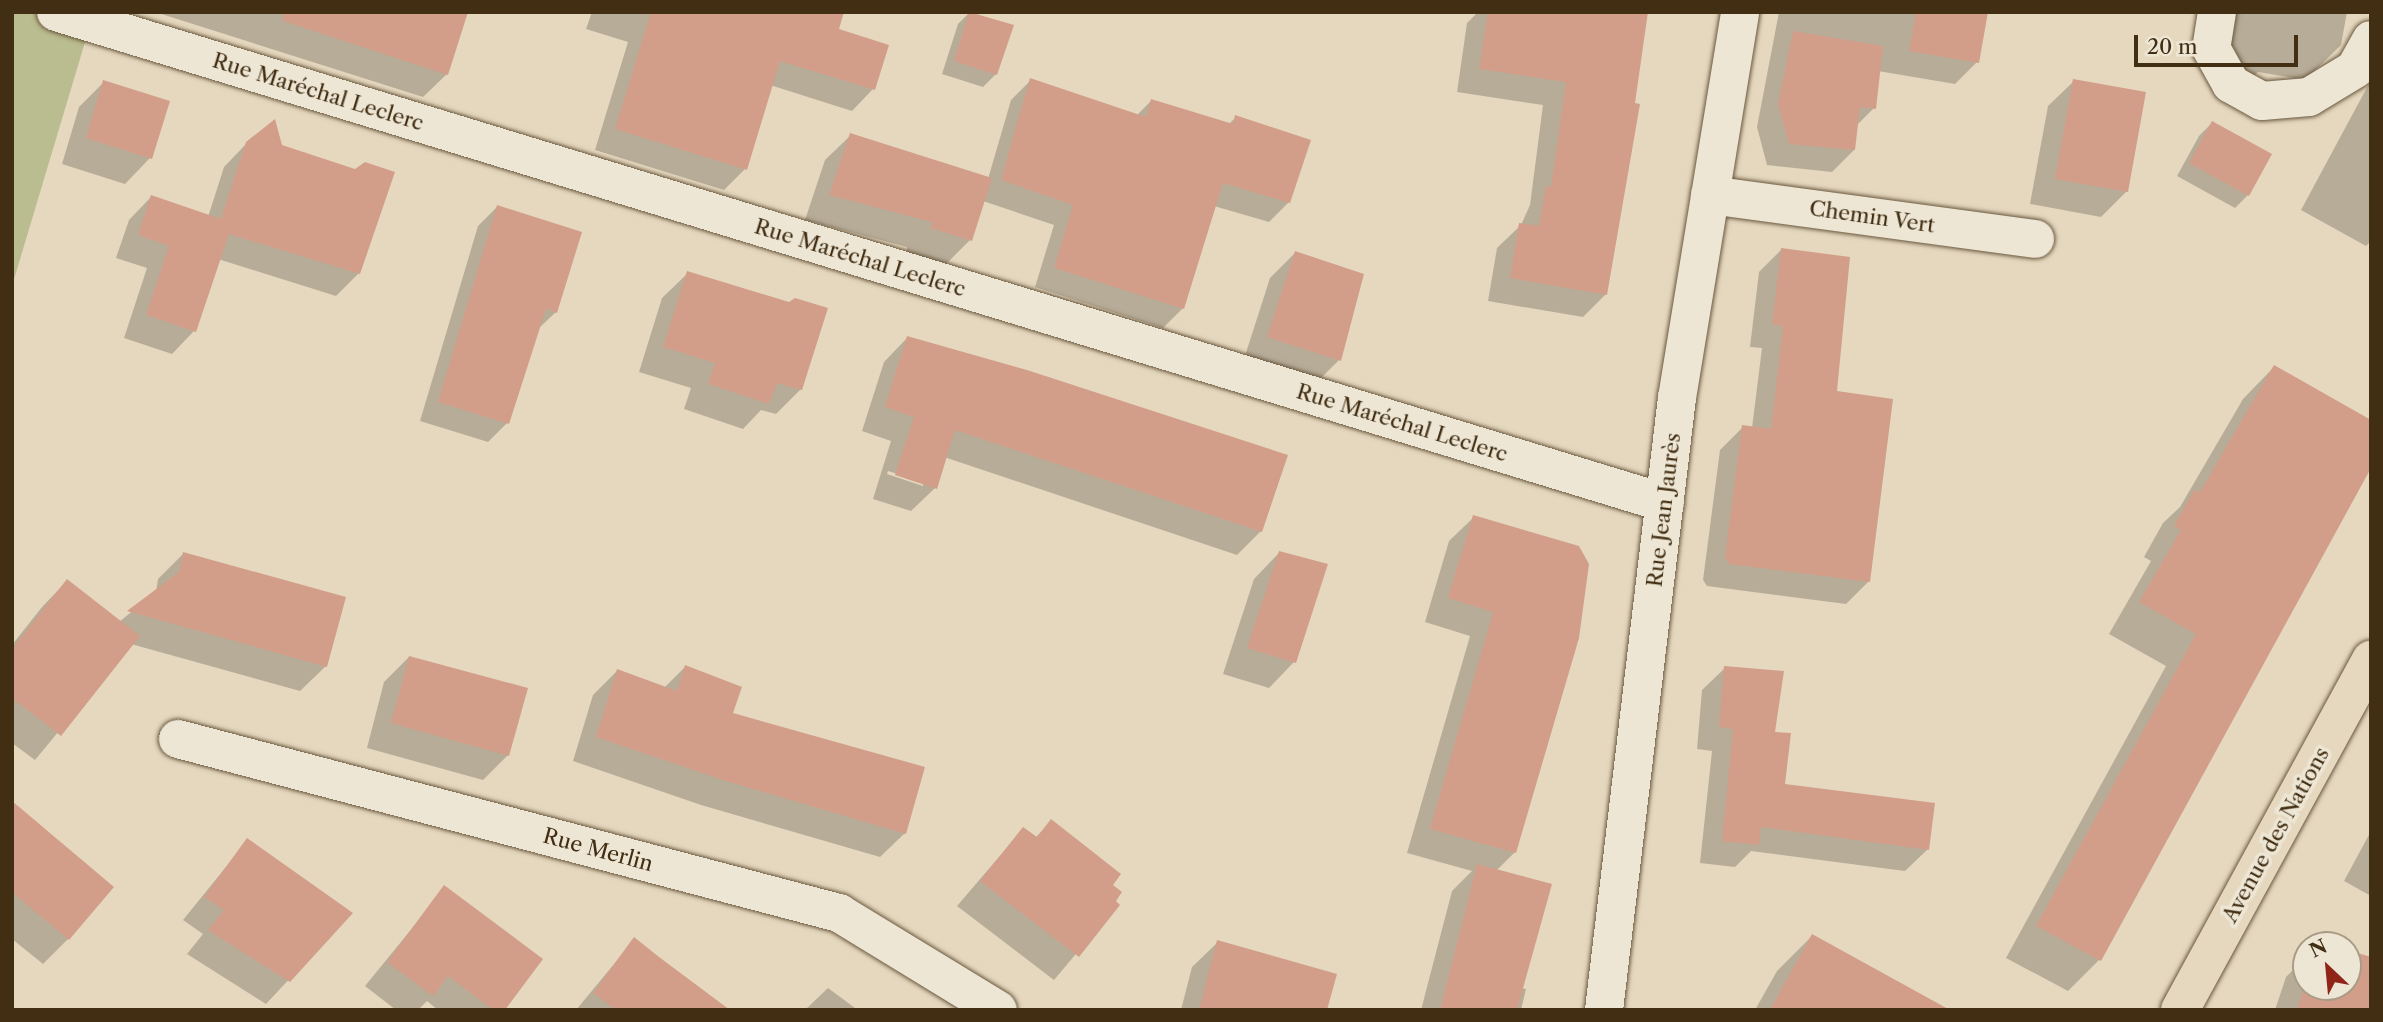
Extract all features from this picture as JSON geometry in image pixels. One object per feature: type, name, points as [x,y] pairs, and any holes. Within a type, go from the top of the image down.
[{"type":"main road","name":"Avenue des Nations","points":[[2180,1010],[2371,660]]},
{"type":"street","name":"Rue Maréchal Leclerc","points":[[56,12],[1665,503]]},
{"type":"street","name":"Rue Jean Jaurès","points":[[1604,1010],[1665,503],[1740,12]]},
{"type":"street","points":[[2217,12],[2211,48],[2231,84],[2262,101],[2309,97],[2355,69],[2371,40]]},
{"type":"street","name":"Chemin Vert","points":[[1710,195],[2035,239]]},
{"type":"street","name":"Rue Merlin","points":[[178,738],[839,913],[998,1010]]},
{"type":"green space","points":[[12,12],[94,12],[12,286]]},
{"type":"building","points":[[284,12],[468,12],[448,75],[283,21]]},
{"type":"building","points":[[651,12],[844,12],[839,29],[889,45],[875,90],[780,61],[747,170],[615,129]]},
{"type":"building","points":[[969,12],[1014,25],[997,75],[954,61]]},
{"type":"building","points":[[1488,12],[1648,12],[1635,103],[1640,104],[1607,295],[1510,278],[1519,223],[1539,226],[1546,186],[1551,187],[1566,82],[1479,69]]},
{"type":"building","points":[[1916,12],[1988,12],[1979,63],[1909,51]]},
{"type":"building","points":[[1793,31],[1883,46],[1876,109],[1860,107],[1855,150],[1789,144],[1778,104]]},
{"type":"building","points":[[1030,78],[1146,117],[1151,99],[1233,124],[1235,115],[1311,140],[1290,203],[1223,183],[1184,309],[1054,268],[1073,205],[1001,180]]},
{"type":"building","points":[[2073,79],[2146,92],[2128,192],[2055,179]]},
{"type":"building","points":[[103,80],[170,101],[152,159],[86,138]]},
{"type":"building","points":[[275,119],[282,145],[355,169],[365,162],[395,172],[360,274],[229,234],[196,332],[146,315],[169,246],[138,235],[151,195],[221,219],[246,142]]},
{"type":"building","points":[[2212,121],[2272,154],[2249,196],[2189,163]]},
{"type":"building","points":[[850,133],[992,178],[972,241],[931,228],[932,222],[829,195]]},
{"type":"building","points":[[497,205],[582,232],[557,313],[546,309],[509,424],[438,402]]},
{"type":"building","points":[[1781,248],[1850,257],[1837,391],[1893,399],[1870,582],[1729,564],[1725,557],[1742,425],[1771,429],[1783,326],[1772,324]]},
{"type":"building","points":[[1295,251],[1364,274],[1341,361],[1267,337]]},
{"type":"building","points":[[687,271],[789,302],[795,298],[828,308],[802,390],[777,383],[769,404],[708,384],[715,363],[663,347]]},
{"type":"building","points":[[907,336],[1027,370],[1288,455],[1262,532],[955,430],[937,489],[895,475],[914,417],[885,407]]},
{"type":"building","points":[[2274,365],[2371,420],[2371,468],[2101,961],[2036,926],[2196,634],[2139,602],[2181,530],[2174,526],[2194,490],[2200,492]]},
{"type":"building","points":[[1473,515],[1579,546],[1589,564],[1579,638],[1516,853],[1430,829],[1493,612],[1448,598]]},
{"type":"building","points":[[1279,551],[1328,564],[1296,663],[1247,648]]},
{"type":"building","points":[[183,552],[346,597],[327,667],[127,611],[179,572]]},
{"type":"building","points":[[67,579],[140,636],[61,736],[12,698],[12,649]]},
{"type":"building","points":[[409,656],[528,688],[509,756],[391,723]]},
{"type":"building","points":[[685,665],[742,687],[733,713],[925,767],[906,834],[726,781],[596,737],[617,669],[677,691]]},
{"type":"building","points":[[1724,666],[1784,671],[1775,732],[1791,733],[1785,784],[1935,803],[1929,850],[1761,827],[1759,845],[1722,841],[1733,729],[1719,727]]},
{"type":"building","points":[[12,801],[114,887],[69,940],[12,892]]},
{"type":"building","points":[[1051,819],[1121,874],[1113,885],[1122,892],[1116,901],[1120,905],[1079,957],[980,881],[1023,827],[1037,837]]},
{"type":"building","points":[[247,838],[353,913],[290,982],[208,930],[224,910],[204,897]]},
{"type":"building","points":[[1477,864],[1552,884],[1517,1010],[1440,1010]]},
{"type":"building","points":[[444,885],[543,959],[505,1010],[493,1010],[448,976],[433,996],[387,962]]},
{"type":"building","points":[[1812,934],[1950,1010],[1770,1010]]},
{"type":"building","points":[[634,937],[730,1010],[616,1010],[593,993]]},
{"type":"building","points":[[1217,940],[1337,974],[1327,1010],[1199,1010]]},
{"type":"building","points":[[2362,954],[2371,957],[2371,1010],[2297,1010],[2300,1001],[2362,1001]]}]
